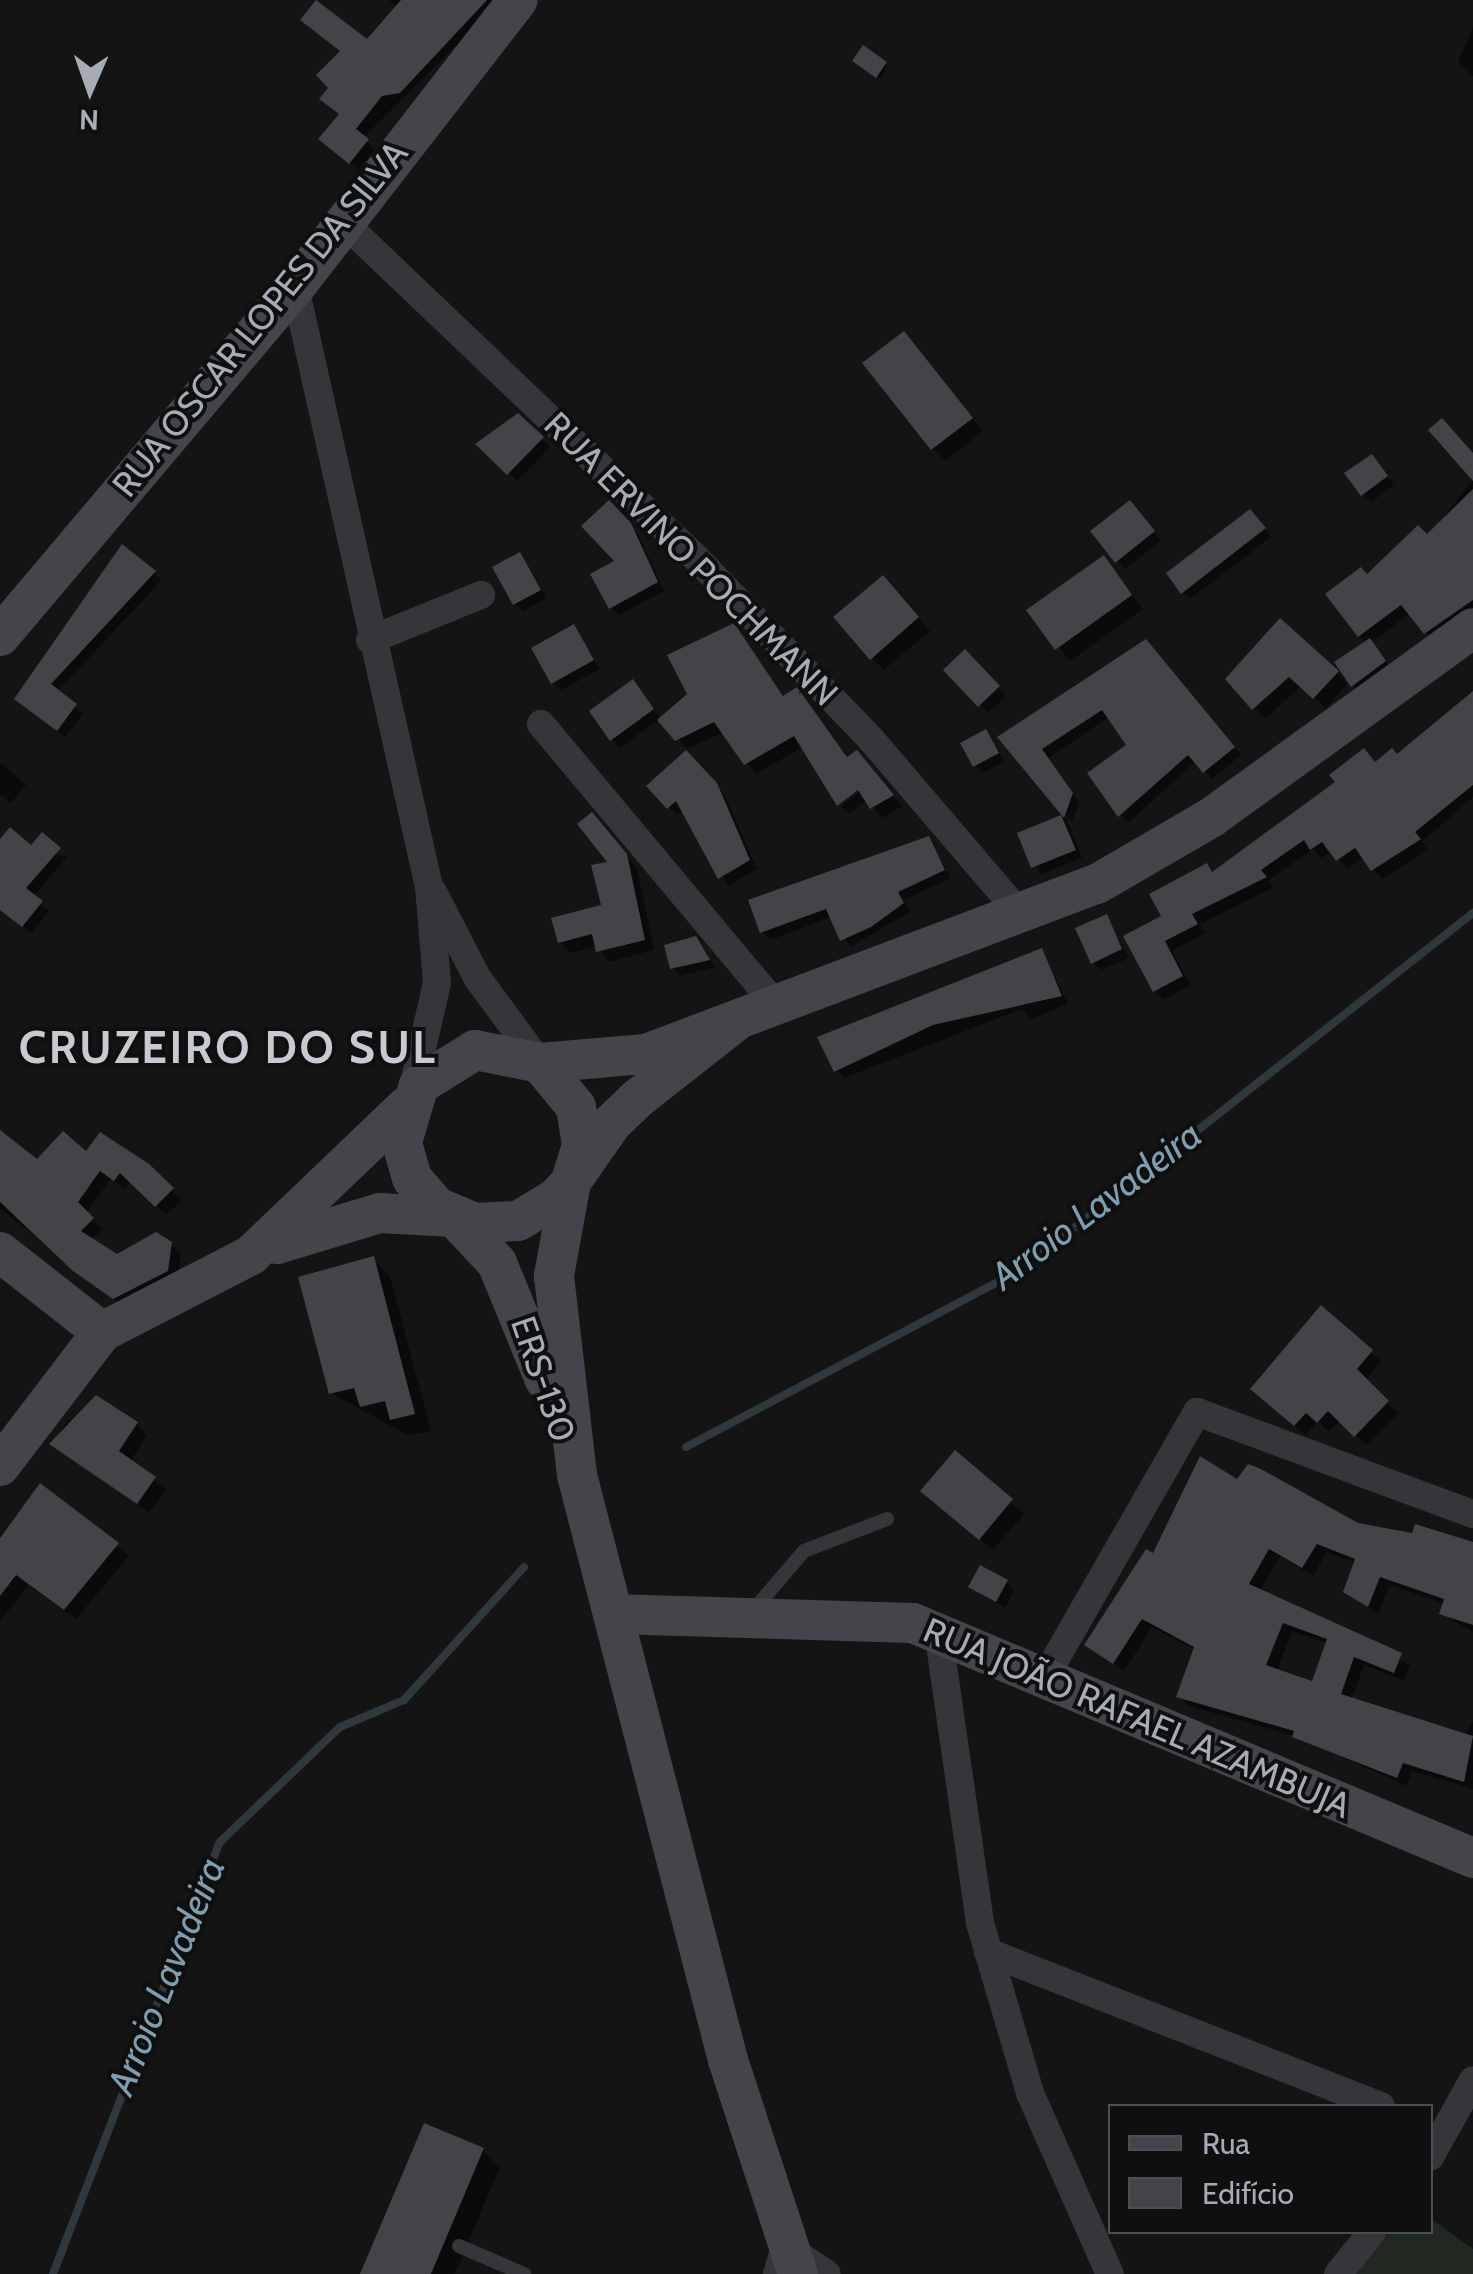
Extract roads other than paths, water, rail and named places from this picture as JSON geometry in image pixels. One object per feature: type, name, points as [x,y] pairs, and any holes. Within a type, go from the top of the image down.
[{"type":"main road","name":"RUA OSCAR LOPES DA SILVA","points":[[0,636],[296,287],[340,220],[518,0]]},
{"type":"main road","points":[[250,1256],[453,1057],[497,1049],[540,1062],[646,1054],[1022,916],[1180,837],[1473,628]]},
{"type":"main road","points":[[0,1466],[102,1332],[250,1256],[346,1218],[518,1221],[571,1182],[638,1098],[735,1022]]},
{"type":"main road","points":[[540,1062],[576,1107],[582,1145],[571,1182]]},
{"type":"main road","points":[[408,1105],[405,1161],[424,1194],[454,1217]]},
{"type":"main road","name":"ERS-130","points":[[571,1182],[555,1324],[577,1476]]},
{"type":"main road","name":"ERS-130","points":[[454,1217],[497,1263],[520,1310],[577,1476],[787,2265]]},
{"type":"main road","points":[[0,1252],[102,1332]]},
{"type":"main road","name":"RUA JOÃO RAFAEL AZAMBUJA","points":[[613,1614],[748,1617],[938,1631],[1473,1858]]},
{"type":"street","name":"RUA ERVINO POCHMANN","points":[[340,220],[711,573],[870,738],[1022,916]]},
{"type":"street","points":[[296,287],[370,640],[429,886],[434,1013],[408,1105]]},
{"type":"street","points":[[370,640],[481,594]]},
{"type":"street","points":[[541,724],[776,1005]]},
{"type":"street","points":[[429,886],[478,980],[540,1062]]},
{"type":"street","points":[[1044,1679],[1197,1412],[1473,1514]]},
{"type":"street","points":[[938,1631],[988,1952],[1056,2163],[1110,2274]]},
{"type":"street","points":[[988,1952],[1376,2104]]},
{"type":"street","points":[[1433,2154],[1451,2135],[1473,2080]]},
{"type":"street","points":[[1338,2274],[1370,2234]]},
{"type":"street","points":[[787,2265],[828,2274]]},
{"type":"lane","points":[[748,1617],[804,1551],[887,1519]]},
{"type":"lane","points":[[459,2246],[524,2274]]},
{"type":"waterway","name":"Arroio Lavadeira","points":[[686,1447],[1022,1269],[1473,913]]},
{"type":"waterway","name":"Arroio Lavadeira","points":[[53,2274],[220,1842],[340,1727],[404,1700],[524,1567]]},
{"type":"district","name":"CRUZEIRO DO SUL","points":[[228,1048]]}]
